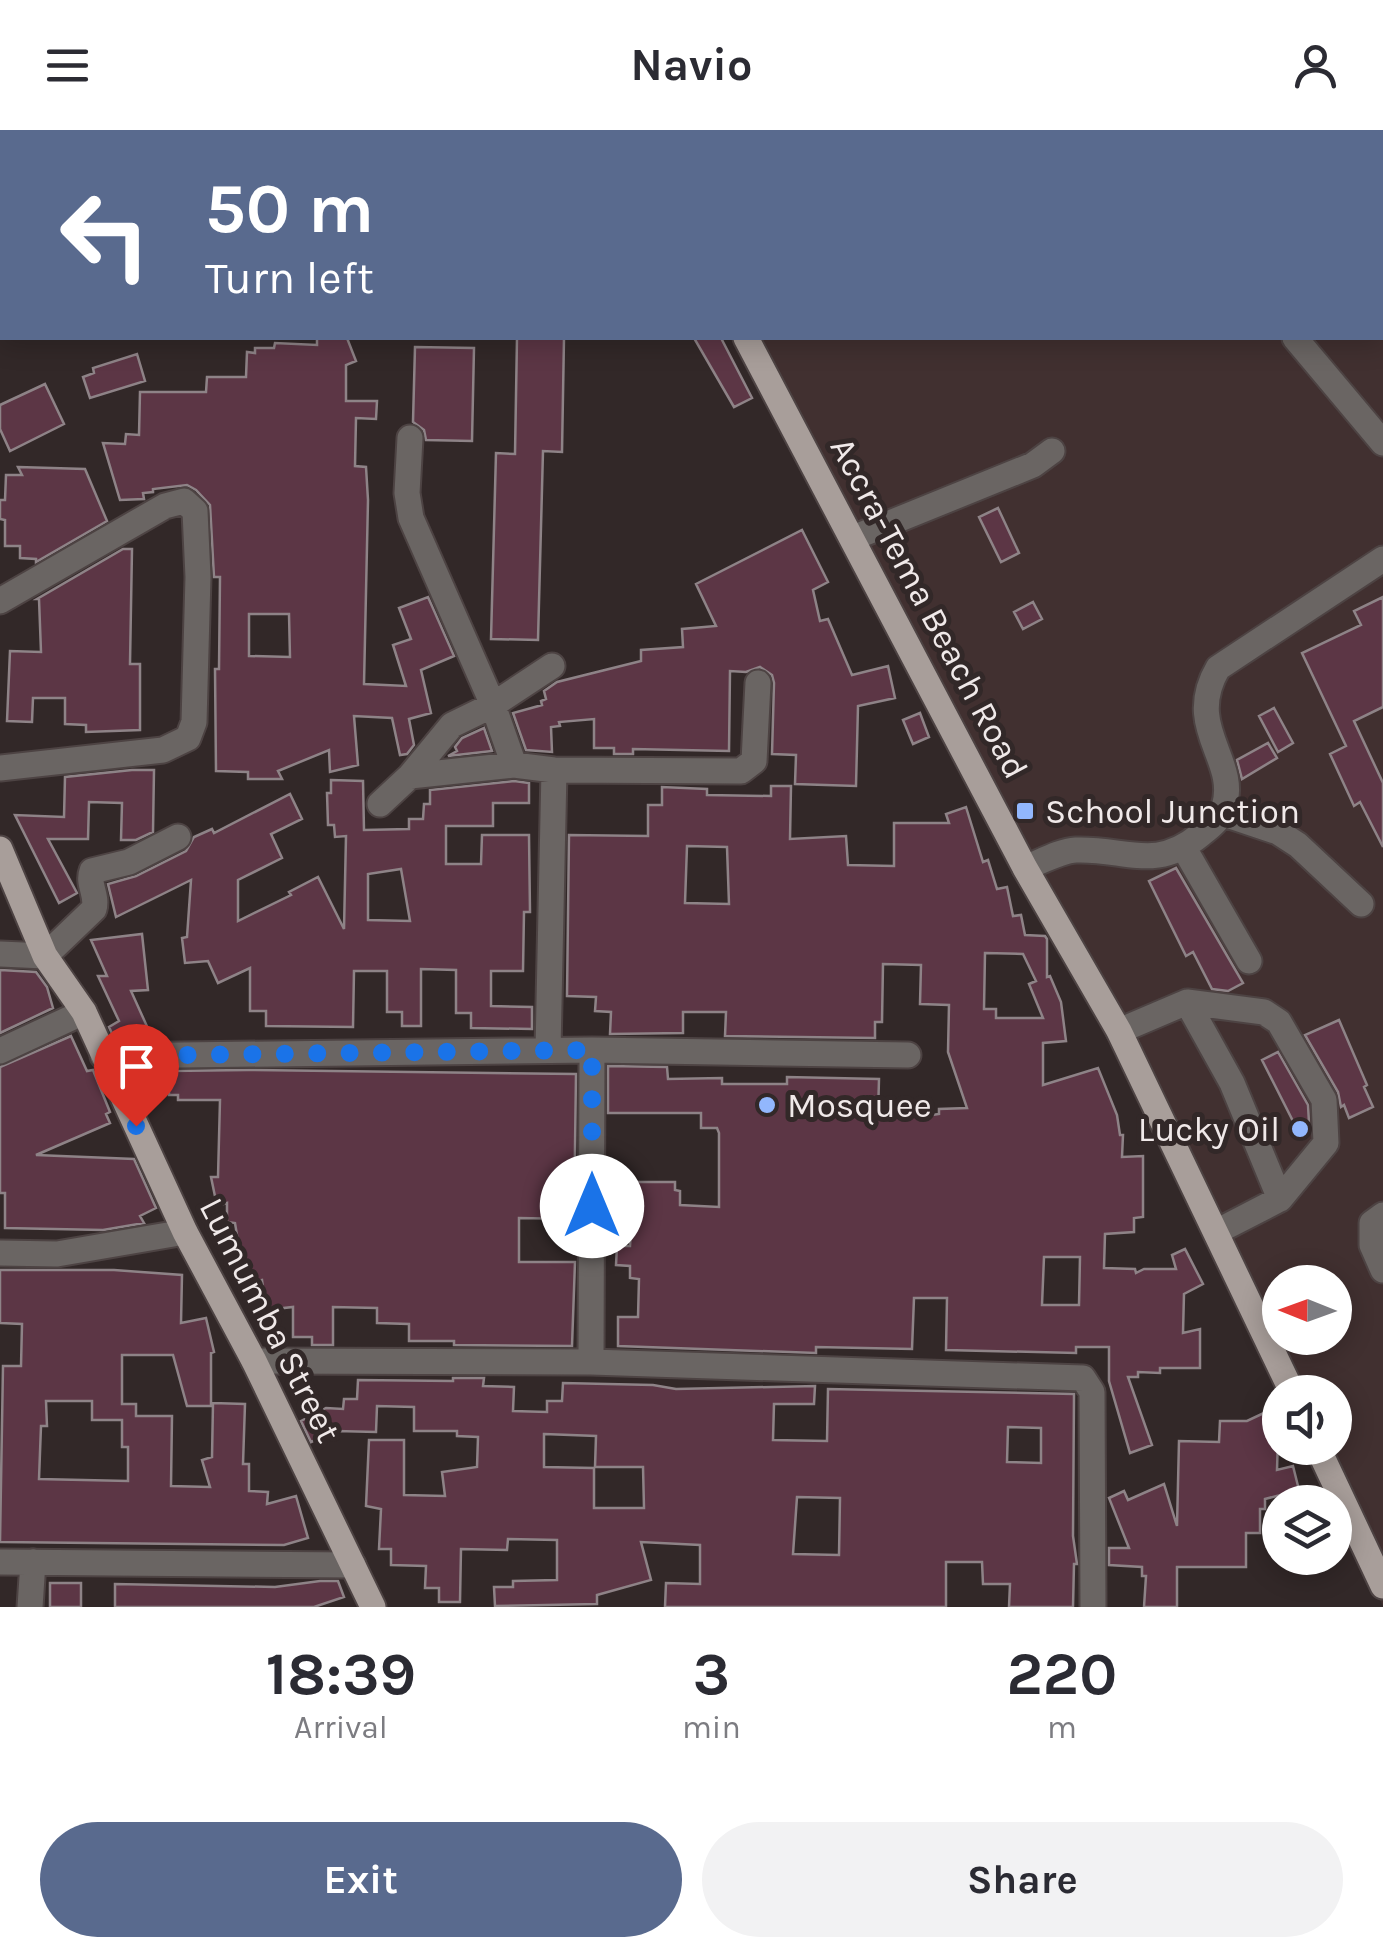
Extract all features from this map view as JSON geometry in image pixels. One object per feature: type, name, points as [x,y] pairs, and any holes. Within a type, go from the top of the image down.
[{"type":"main road","name":"Accra-Tema Beach Road","points":[[747,340],[1025,868],[1119,1032],[1284,1375]]},
{"type":"main road","name":"Lumumba Street","points":[[0,849],[46,956],[84,1012],[186,1232],[254,1362],[372,1607]]},
{"type":"main road","points":[[1326,1465],[1383,1586]]},
{"type":"street","points":[[1297,340],[1383,443]]},
{"type":"street","points":[[410,438],[407,493],[411,518],[493,705],[514,766]]},
{"type":"street","points":[[854,538],[1033,465],[1052,451]]},
{"type":"street","points":[[0,601],[165,506],[184,501],[195,510],[196,668],[194,722],[188,738],[163,750],[0,768]]},
{"type":"street","points":[[1025,868],[1070,850],[1161,856],[1184,848],[1218,820],[1226,785],[1204,711],[1208,684],[1218,668],[1383,559]]},
{"type":"street","points":[[380,804],[410,776],[452,725],[493,705],[552,666]]},
{"type":"street","points":[[410,776],[514,766],[554,770],[741,771],[754,760],[758,683]]},
{"type":"street","points":[[548,1050],[554,770]]},
{"type":"street","points":[[1221,813],[1278,832],[1298,845],[1360,904]]},
{"type":"street","points":[[0,954],[46,956],[94,908],[92,870],[129,862],[178,837]]},
{"type":"street","points":[[1184,848],[1249,961]]},
{"type":"street","points":[[1187,1002],[1232,1083],[1280,1199]]},
{"type":"street","points":[[1119,1032],[1187,1002],[1264,1012],[1279,1022],[1324,1100],[1326,1143],[1280,1199],[1218,1232]]},
{"type":"street","points":[[0,1051],[84,1012]]},
{"type":"street","points":[[103,1056],[548,1050],[908,1054]]},
{"type":"street","points":[[591,1362],[592,1050]]},
{"type":"street","points":[[1383,1215],[1372,1223],[1372,1245],[1383,1270]]},
{"type":"street","points":[[0,1253],[57,1254],[186,1232]]},
{"type":"street","points":[[254,1362],[591,1362],[1083,1378],[1092,1392],[1093,1607]]},
{"type":"street","points":[[0,1562],[353,1565]]},
{"type":"street","points":[[30,1607],[33,1562]]},
{"type":"shaded area","points":[[748,340],[1383,340],[1383,1606],[1352,1541],[1352,1485],[1326,1485],[1316,1465],[1352,1465],[1352,1375],[1274,1375],[1264,1355],[1352,1355],[1352,1265],[1262,1265],[1262,1350],[1030,862]]},
{"type":"building","points":[[317,340],[348,340],[356,361],[346,365],[346,401],[377,401],[376,419],[356,418],[355,466],[366,467],[368,500],[364,684],[406,686],[393,645],[411,639],[399,608],[428,597],[454,656],[421,670],[431,713],[409,719],[414,745],[407,754],[400,755],[392,718],[354,716],[358,765],[330,772],[329,750],[278,771],[282,779],[248,779],[248,772],[216,771],[215,669],[219,669],[220,577],[214,577],[210,505],[187,485],[153,489],[143,493],[144,499],[120,500],[103,443],[125,444],[126,434],[139,435],[140,392],[206,392],[207,377],[246,377],[247,352],[274,348],[275,343],[317,345]],"holes":[[[249,614],[289,614],[290,657],[249,656]]]},
{"type":"building","points":[[517,340],[564,340],[562,452],[543,451],[538,640],[491,639],[496,453],[515,454]]},
{"type":"building","points":[[695,340],[722,340],[752,398],[734,407]]},
{"type":"building","points":[[415,347],[474,348],[472,441],[426,440],[424,430],[413,422]]},
{"type":"building","points":[[137,354],[145,381],[90,398],[83,377],[94,373],[93,368]]},
{"type":"building","points":[[45,384],[64,424],[10,451],[0,429],[0,405]]},
{"type":"building","points":[[18,467],[85,469],[107,521],[36,562],[20,558],[20,546],[5,546],[5,520],[0,519],[6,475],[22,475]]},
{"type":"building","points":[[998,508],[1019,553],[1001,562],[979,517]]},
{"type":"building","points":[[802,530],[828,582],[813,590],[820,621],[828,619],[852,675],[888,666],[895,698],[858,706],[856,786],[795,784],[796,755],[772,754],[774,683],[772,675],[760,667],[746,672],[730,671],[729,751],[633,749],[633,754],[614,754],[614,748],[594,748],[594,719],[559,722],[560,726],[551,727],[552,752],[526,750],[513,713],[542,705],[541,701],[546,699],[544,691],[557,682],[641,661],[641,650],[683,647],[682,629],[716,626],[696,584]]},
{"type":"building","points":[[123,549],[132,549],[130,664],[140,664],[140,730],[86,732],[86,725],[65,724],[65,698],[33,698],[32,722],[7,721],[10,651],[41,652],[37,599]]},
{"type":"building","points":[[1383,597],[1383,707],[1354,721],[1383,783],[1383,847],[1360,802],[1354,806],[1330,754],[1346,746],[1302,653],[1361,625],[1354,611]]},
{"type":"building","points":[[1033,602],[1042,619],[1023,629],[1014,612]]},
{"type":"building","points":[[1274,708],[1293,743],[1278,752],[1259,716]]},
{"type":"building","points":[[920,713],[929,737],[913,744],[903,720]]},
{"type":"building","points":[[484,728],[492,751],[448,756],[457,751],[455,747],[462,738]]},
{"type":"building","points":[[1268,743],[1277,758],[1242,779],[1237,760]]},
{"type":"building","points":[[154,770],[153,832],[136,840],[121,840],[122,803],[89,802],[88,839],[48,839],[77,893],[59,903],[15,815],[64,817],[65,777]]},
{"type":"building","points":[[331,780],[363,781],[364,830],[409,829],[409,819],[423,819],[424,804],[430,804],[430,790],[514,781],[529,783],[529,803],[493,803],[493,826],[446,826],[446,864],[481,864],[482,835],[529,835],[530,912],[524,912],[523,971],[491,971],[491,1006],[532,1007],[532,1029],[471,1028],[471,1013],[456,1013],[456,970],[421,969],[421,1026],[402,1026],[402,1012],[387,1012],[387,971],[354,971],[353,1027],[266,1026],[266,1011],[250,1011],[250,968],[218,983],[208,961],[185,963],[182,938],[187,937],[191,880],[116,917],[108,884],[136,876],[186,851],[194,837],[212,829],[214,833],[290,794],[302,819],[271,834],[282,858],[238,880],[238,921],[318,877],[344,929],[346,836],[335,837],[334,825],[328,825],[327,793],[331,793]],"holes":[[[401,869],[410,921],[368,920],[368,874]]]},
{"type":"building","points":[[771,786],[791,786],[790,839],[846,836],[848,865],[894,866],[894,823],[949,823],[946,814],[966,807],[983,862],[988,860],[997,889],[1007,887],[1013,916],[1021,915],[1025,935],[1047,939],[1047,977],[1050,976],[1061,1002],[1066,1041],[1043,1043],[1043,1085],[1098,1068],[1123,1135],[1122,1157],[1143,1156],[1143,1217],[1134,1218],[1134,1232],[1105,1234],[1104,1268],[1135,1269],[1136,1273],[1144,1269],[1176,1269],[1172,1255],[1185,1249],[1203,1284],[1184,1294],[1183,1333],[1200,1329],[1200,1368],[1160,1368],[1160,1373],[1138,1372],[1138,1377],[1128,1377],[1152,1445],[1130,1453],[1109,1381],[1109,1347],[1076,1347],[1076,1353],[946,1350],[947,1298],[914,1298],[912,1349],[816,1347],[816,1353],[618,1346],[618,1317],[638,1317],[639,1279],[630,1278],[630,1266],[616,1265],[617,1246],[630,1246],[633,1204],[628,1204],[628,1182],[675,1182],[680,1205],[719,1207],[719,1133],[717,1128],[701,1128],[701,1113],[608,1113],[608,1066],[667,1067],[668,1079],[722,1078],[722,1084],[787,1084],[787,1077],[879,1079],[878,1116],[932,1115],[939,1114],[939,1109],[967,1108],[948,1052],[949,1005],[920,1004],[921,965],[883,964],[882,1022],[875,1022],[875,1038],[725,1036],[726,1012],[683,1012],[683,1033],[610,1034],[611,1012],[595,1011],[596,997],[567,996],[569,835],[648,836],[648,805],[662,805],[662,787],[707,789],[707,795],[771,796]],"holes":[[[687,846],[727,847],[729,904],[685,903]],[[985,953],[1023,954],[1036,981],[1029,984],[1043,1018],[996,1018],[996,1009],[984,1009]],[[1044,1257],[1080,1257],[1079,1305],[1042,1305]]]},
{"type":"building","points":[[1176,868],[1243,983],[1228,991],[1212,989],[1193,952],[1186,956],[1149,881]]},
{"type":"building","points":[[142,934],[148,990],[131,991],[150,1033],[136,1039],[130,1039],[128,1034],[115,1040],[109,1027],[119,1021],[98,976],[107,976],[91,940]]},
{"type":"building","points":[[0,970],[36,972],[47,987],[53,1008],[0,1033]]},
{"type":"building","points":[[1339,1020],[1373,1107],[1349,1118],[1305,1035]]},
{"type":"building","points":[[71,1036],[87,1071],[93,1070],[110,1112],[106,1114],[110,1123],[36,1155],[134,1159],[156,1208],[140,1216],[144,1223],[103,1230],[5,1228],[5,1193],[0,1193],[0,1067]]},
{"type":"building","points":[[1278,1052],[1308,1105],[1309,1123],[1297,1129],[1262,1060]]},
{"type":"building","points":[[169,1071],[576,1074],[574,1219],[519,1218],[519,1262],[575,1262],[572,1346],[409,1341],[409,1324],[377,1323],[377,1308],[333,1307],[333,1345],[312,1345],[312,1337],[293,1337],[293,1307],[266,1310],[262,1280],[245,1284],[235,1223],[227,1222],[227,1203],[217,1206],[211,1177],[218,1177],[220,1100],[178,1100],[178,1095],[169,1095]]},
{"type":"building","points":[[0,1270],[114,1270],[182,1275],[181,1323],[206,1318],[214,1352],[211,1406],[187,1406],[173,1355],[122,1355],[122,1404],[136,1404],[136,1416],[172,1416],[171,1486],[210,1487],[202,1460],[212,1457],[213,1403],[245,1404],[243,1464],[249,1464],[249,1491],[268,1492],[267,1504],[296,1496],[308,1538],[284,1545],[0,1542],[3,1366],[21,1366],[22,1324],[0,1323]],"holes":[[[46,1401],[92,1401],[92,1420],[122,1420],[122,1447],[128,1447],[128,1481],[39,1479],[41,1426],[47,1426]]]},
{"type":"building","points":[[484,1378],[483,1386],[514,1387],[513,1411],[547,1412],[547,1401],[562,1401],[563,1383],[676,1389],[815,1386],[814,1404],[774,1404],[773,1440],[827,1441],[828,1389],[1074,1394],[1073,1536],[1077,1564],[1073,1607],[1009,1607],[1010,1584],[983,1584],[982,1562],[946,1562],[946,1607],[665,1607],[666,1583],[700,1584],[700,1545],[641,1542],[651,1580],[597,1595],[597,1604],[495,1606],[494,1587],[513,1587],[513,1581],[557,1580],[557,1540],[508,1539],[507,1550],[461,1549],[460,1602],[439,1602],[439,1588],[425,1588],[426,1566],[391,1565],[391,1549],[379,1549],[381,1509],[366,1506],[369,1440],[404,1440],[404,1495],[445,1496],[442,1472],[477,1467],[478,1437],[457,1436],[457,1431],[414,1431],[414,1407],[377,1406],[376,1432],[336,1431],[311,1442],[301,1421],[326,1408],[343,1409],[344,1399],[357,1399],[358,1380]],"holes":[[[1008,1427],[1041,1428],[1041,1463],[1007,1462]],[[544,1434],[596,1436],[595,1467],[643,1467],[644,1508],[594,1508],[594,1468],[544,1467]],[[797,1497],[840,1498],[839,1555],[793,1554]]]},
{"type":"building","points":[[1262,1414],[1262,1465],[1277,1465],[1277,1470],[1293,1466],[1298,1485],[1262,1485],[1260,1533],[1246,1533],[1246,1567],[1177,1567],[1177,1607],[1144,1607],[1146,1576],[1142,1576],[1142,1567],[1109,1565],[1109,1548],[1129,1548],[1109,1498],[1124,1491],[1128,1500],[1164,1484],[1177,1526],[1179,1441],[1219,1442],[1220,1421],[1247,1421]]},
{"type":"building","points":[[338,1581],[344,1597],[314,1607],[115,1607],[115,1584],[275,1587]]},
{"type":"building","points":[[50,1583],[81,1583],[81,1607],[50,1607]]},
{"type":"place","name":"School Junction","points":[[1025,811]]},
{"type":"place","name":"Mosquee","points":[[767,1105]]},
{"type":"place","name":"Lucky Oil","points":[[1300,1129]]},
{"type":"route","points":[[136,1126],[103,1056],[592,1050],[592,1206]]}]
